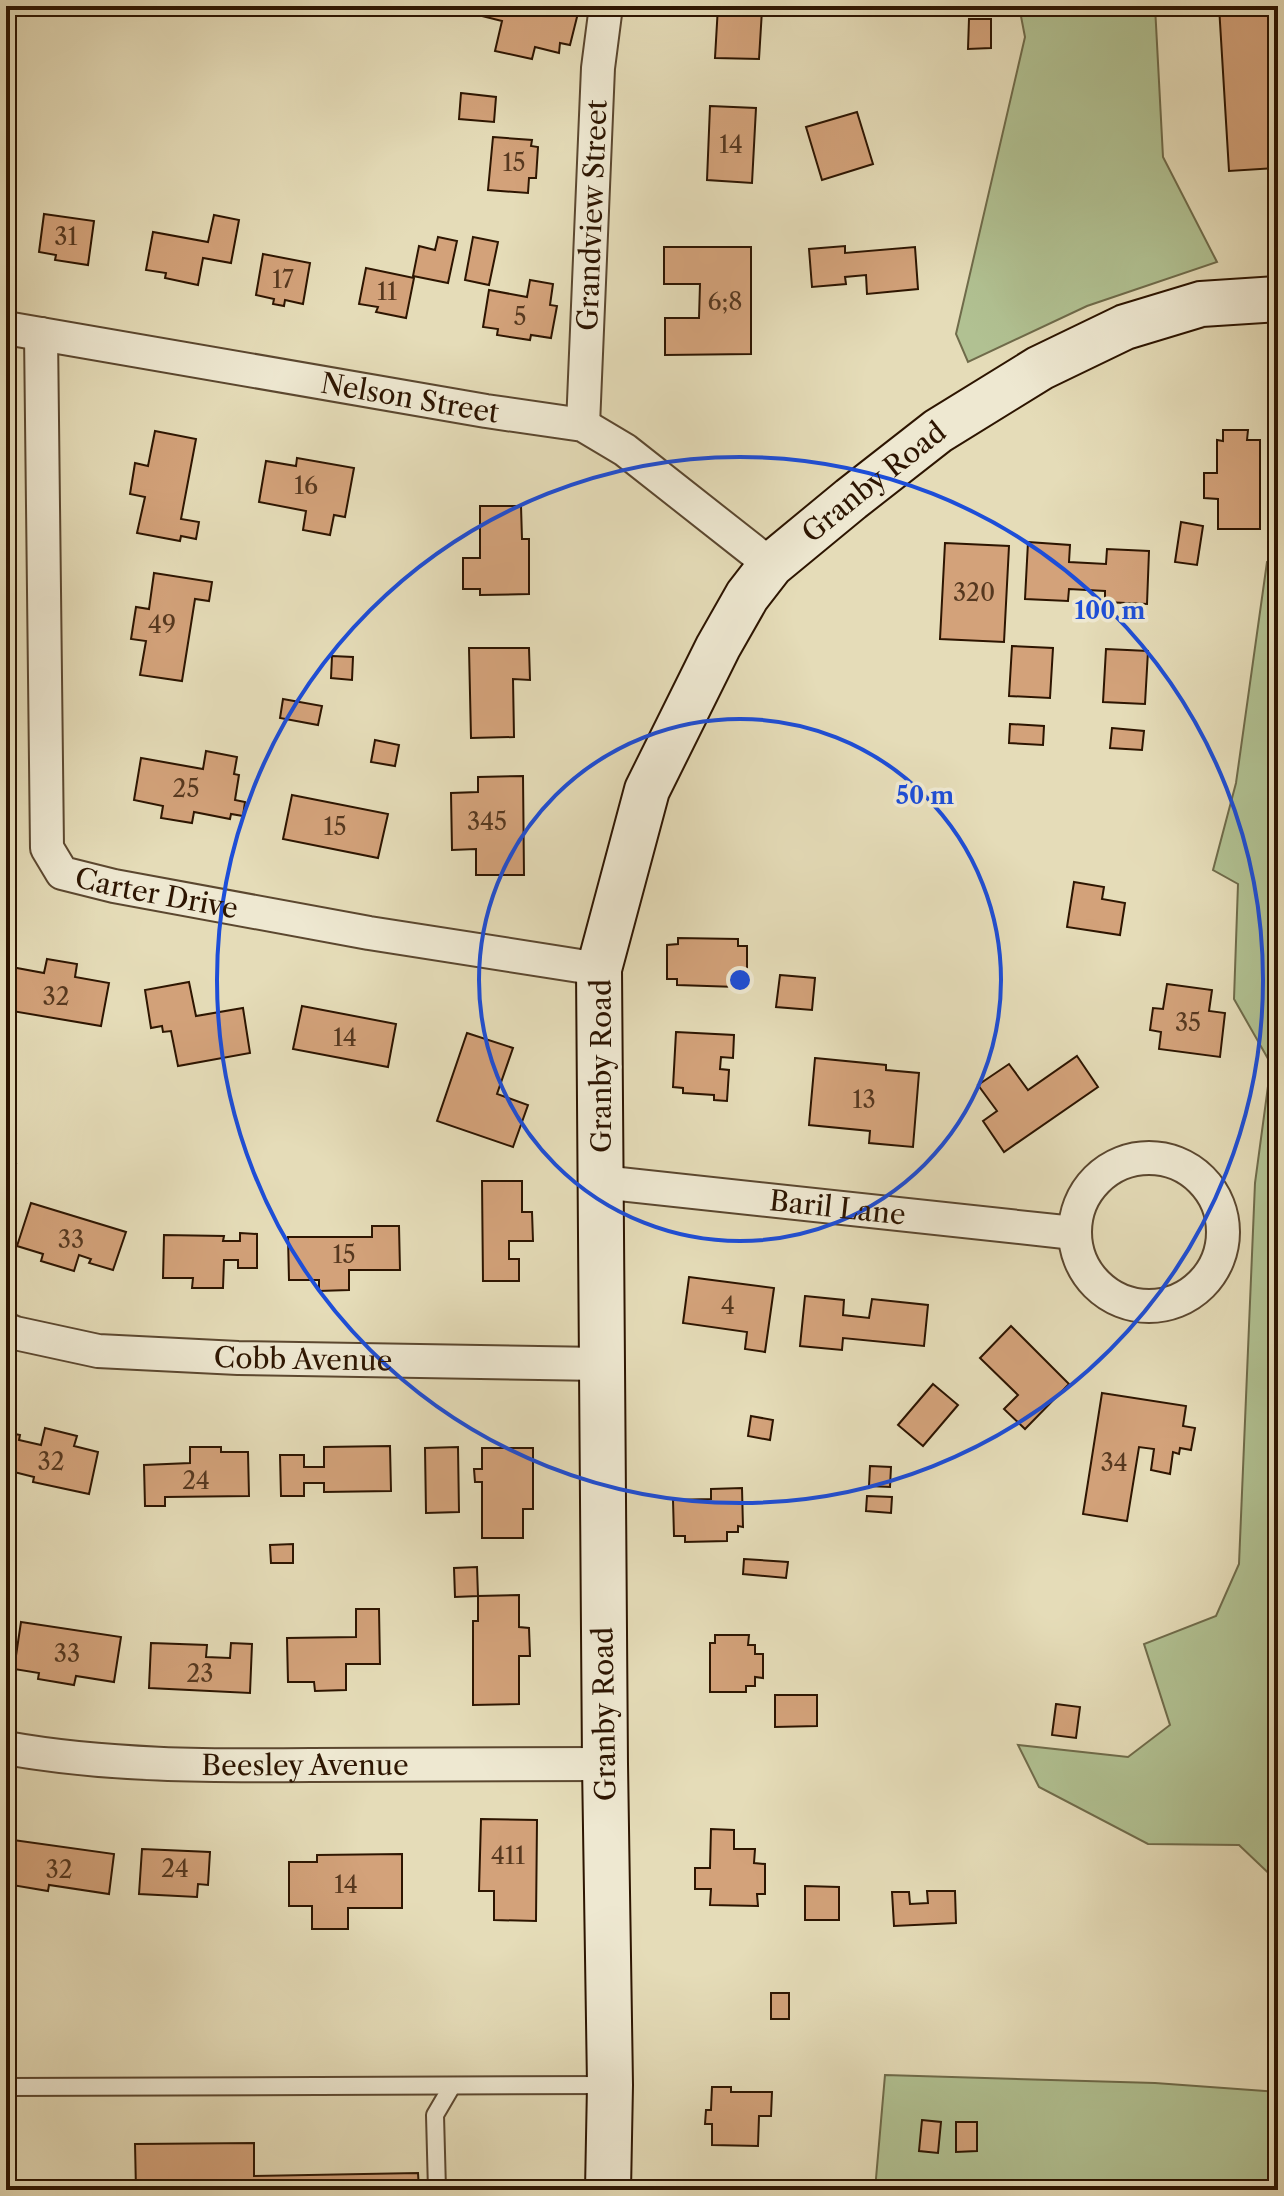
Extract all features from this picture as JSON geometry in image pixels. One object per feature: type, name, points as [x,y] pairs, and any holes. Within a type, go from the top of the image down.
[{"type":"main road","name":"Granby Road","points":[[608,2190],[610,2085],[599,969],[647,790],[718,647],[747,596],[771,565],[938,431],[1040,368],[1125,327],[1201,304],[1278,299]]},
{"type":"street","name":"Grandview Street","points":[[583,425],[598,68],[606,6]]},
{"type":"street","name":"Nelson Street","points":[[6,328],[583,425],[625,450],[771,565]]},
{"type":"street","name":"Carter Drive","points":[[41,334],[47,848],[62,873],[114,886],[369,933],[599,969]]},
{"type":"street","points":[[1156,1157],[1180,1164],[1200,1177],[1215,1196],[1223,1219],[1223,1243],[1216,1266],[1202,1286],[1182,1299],[1159,1307],[1134,1306],[1110,1296],[1091,1280],[1079,1259],[1074,1233],[1078,1209],[1089,1187],[1108,1169],[1131,1160],[1156,1157]]},
{"type":"street","name":"Baril Lane","points":[[601,1182],[1074,1233]]},
{"type":"street","name":"Cobb Avenue","points":[[6,1329],[98,1351],[238,1358],[601,1364]]},
{"type":"street","name":"Beesley Avenue","points":[[6,1748],[48,1756],[257,1766],[605,1764]]},
{"type":"lane","points":[[6,2087],[610,2085]]},
{"type":"lane","points":[[437,2190],[435,2115],[452,2086]]},
{"type":"green space","points":[[1019,6],[1155,6],[1163,157],[1217,262],[1087,306],[968,362],[956,334],[1025,37]]},
{"type":"green space","points":[[1278,558],[1278,1882],[1239,1845],[1148,1844],[1039,1787],[1018,1745],[1128,1757],[1170,1725],[1144,1644],[1216,1616],[1239,1564],[1255,1183],[1271,1064],[1234,999],[1238,884],[1213,870],[1236,783],[1267,562]]},
{"type":"green space","points":[[885,2075],[1155,2083],[1278,2092],[1278,2190],[875,2190]]},
{"type":"building","points":[[480,6],[550,6],[578,13],[570,45],[560,43],[559,53],[535,47],[532,59],[495,51],[502,21],[478,15]]},
{"type":"building","points":[[718,6],[779,6],[779,11],[762,10],[759,59],[715,58]]},
{"type":"building","points":[[1219,6],[1277,6],[1278,168],[1229,171]]},
{"type":"building","points":[[969,19],[991,19],[991,48],[968,49]]},
{"type":"building","points":[[461,93],[496,97],[494,122],[459,119]]},
{"type":"building","points":[[710,106],[756,108],[752,183],[707,180]]},
{"type":"building","points":[[857,112],[873,164],[822,180],[806,127]]},
{"type":"building","points":[[493,137],[532,140],[531,146],[538,147],[536,178],[529,178],[528,193],[488,190]]},
{"type":"building","points":[[44,214],[94,221],[88,265],[55,260],[56,255],[39,252]]},
{"type":"building","points":[[214,215],[239,220],[231,263],[203,258],[198,285],[165,278],[166,273],[146,270],[153,232],[208,242]]},
{"type":"building","points":[[438,237],[457,241],[448,283],[413,276],[419,246],[435,250]]},
{"type":"building","points":[[473,237],[498,242],[489,285],[465,280]]},
{"type":"building","points":[[845,246],[845,253],[915,247],[918,289],[867,294],[866,275],[845,277],[846,284],[812,287],[809,249]]},
{"type":"building","points":[[664,247],[751,247],[751,354],[665,355],[665,318],[699,318],[700,284],[664,284]]},
{"type":"building","points":[[263,254],[310,263],[303,304],[285,300],[284,306],[273,304],[274,299],[256,295]]},
{"type":"building","points":[[366,268],[414,278],[406,318],[376,312],[378,307],[359,304]]},
{"type":"building","points":[[530,280],[553,284],[550,305],[557,306],[551,338],[531,335],[530,340],[497,335],[498,329],[483,327],[489,290],[527,297]]},
{"type":"building","points":[[1223,430],[1248,430],[1247,440],[1260,440],[1260,529],[1218,529],[1218,499],[1204,498],[1204,473],[1217,473],[1217,440],[1223,441]]},
{"type":"building","points":[[155,431],[196,439],[181,519],[199,522],[196,539],[181,536],[180,541],[137,533],[145,497],[130,494],[135,463],[148,466]]},
{"type":"building","points":[[297,458],[354,468],[345,517],[334,515],[330,535],[303,530],[306,511],[259,502],[266,461],[296,466]]},
{"type":"building","points":[[480,506],[521,506],[522,539],[529,539],[529,594],[480,595],[480,589],[463,589],[463,558],[480,558]]},
{"type":"building","points":[[1181,522],[1203,526],[1197,565],[1175,562]]},
{"type":"building","points":[[1028,542],[1070,545],[1069,562],[1106,564],[1107,549],[1149,551],[1147,604],[1105,602],[1105,591],[1069,589],[1068,601],[1025,599]]},
{"type":"building","points":[[945,543],[1009,546],[1004,642],[940,639]]},
{"type":"building","points":[[154,573],[212,582],[209,601],[195,599],[182,681],[140,675],[146,641],[131,639],[136,607],[149,609]]},
{"type":"building","points":[[1012,646],[1053,648],[1050,698],[1009,696]]},
{"type":"building","points":[[469,648],[529,648],[530,680],[513,679],[514,737],[471,738]]},
{"type":"building","points":[[1106,649],[1148,651],[1145,704],[1103,702]]},
{"type":"building","points":[[332,656],[353,657],[352,680],[331,678]]},
{"type":"building","points":[[283,699],[322,706],[318,725],[280,718]]},
{"type":"building","points":[[1010,724],[1044,726],[1043,745],[1009,743]]},
{"type":"building","points":[[1112,728],[1144,731],[1142,750],[1110,748]]},
{"type":"building","points":[[375,740],[399,745],[395,766],[371,762]]},
{"type":"building","points":[[206,751],[237,757],[234,774],[239,775],[235,800],[245,802],[243,816],[231,814],[230,819],[194,812],[192,823],[161,818],[163,806],[134,800],[141,758],[203,769]]},
{"type":"building","points":[[523,776],[524,875],[476,875],[476,849],[452,850],[451,793],[478,792],[478,777]]},
{"type":"building","points":[[292,795],[388,814],[378,858],[283,839]]},
{"type":"building","points":[[1074,882],[1104,887],[1102,899],[1125,903],[1120,935],[1067,927]]},
{"type":"building","points":[[678,938],[738,939],[738,946],[747,946],[747,973],[738,973],[737,987],[677,985],[677,979],[667,979],[667,945],[678,944]]},
{"type":"building","points":[[47,959],[77,964],[75,977],[109,983],[101,1026],[6,1010],[6,966],[44,973]]},
{"type":"building","points":[[780,975],[815,978],[812,1010],[776,1007]]},
{"type":"building","points":[[189,982],[196,1016],[243,1008],[250,1053],[178,1066],[171,1031],[163,1032],[162,1026],[151,1028],[145,990]]},
{"type":"building","points":[[1167,984],[1212,990],[1209,1011],[1225,1013],[1220,1057],[1159,1049],[1161,1032],[1150,1030],[1153,1008],[1163,1009]]},
{"type":"building","points":[[302,1006],[396,1024],[388,1067],[293,1049]]},
{"type":"building","points":[[676,1032],[734,1035],[733,1058],[721,1057],[720,1069],[729,1070],[727,1101],[714,1100],[714,1095],[683,1093],[683,1088],[673,1087]]},
{"type":"building","points":[[467,1033],[513,1048],[497,1094],[528,1105],[513,1147],[437,1121]]},
{"type":"building","points":[[1077,1056],[1098,1087],[1004,1152],[983,1121],[997,1111],[978,1085],[1009,1064],[1028,1090]]},
{"type":"building","points":[[815,1058],[886,1065],[886,1070],[919,1073],[913,1147],[869,1143],[870,1131],[809,1125]]},
{"type":"building","points":[[6,1161],[16,1164],[6,1198]]},
{"type":"building","points":[[482,1181],[522,1181],[522,1212],[532,1212],[533,1241],[509,1241],[509,1259],[519,1259],[519,1281],[483,1281]]},
{"type":"building","points":[[31,1203],[126,1232],[113,1270],[89,1263],[91,1259],[79,1255],[74,1271],[41,1261],[43,1254],[17,1246]]},
{"type":"building","points":[[372,1226],[399,1226],[400,1270],[349,1270],[349,1290],[319,1291],[319,1280],[289,1280],[288,1237],[372,1237]]},
{"type":"building","points":[[240,1233],[257,1234],[257,1268],[238,1268],[238,1260],[224,1260],[223,1288],[192,1288],[193,1278],[163,1278],[164,1235],[224,1236],[223,1241],[240,1241]]},
{"type":"building","points":[[689,1277],[774,1288],[765,1352],[745,1349],[747,1332],[683,1323]]},
{"type":"building","points":[[805,1296],[844,1300],[843,1315],[869,1318],[872,1299],[928,1305],[924,1346],[843,1338],[842,1350],[800,1346]]},
{"type":"building","points":[[1011,1326],[1069,1384],[1025,1429],[1004,1409],[1018,1395],[980,1358]]},
{"type":"building","points":[[933,1384],[958,1405],[923,1446],[898,1425]]},
{"type":"building","points":[[1102,1393],[1186,1406],[1183,1426],[1195,1428],[1191,1450],[1180,1448],[1179,1454],[1173,1452],[1170,1474],[1151,1470],[1154,1449],[1139,1447],[1127,1521],[1083,1514]]},
{"type":"building","points":[[751,1416],[773,1420],[770,1440],[748,1436]]},
{"type":"building","points":[[45,1428],[77,1436],[74,1446],[98,1452],[89,1494],[33,1482],[34,1477],[6,1470],[6,1432],[20,1435],[19,1440],[41,1445]]},
{"type":"building","points":[[390,1446],[391,1491],[324,1492],[324,1483],[304,1483],[304,1496],[281,1496],[280,1455],[304,1455],[304,1467],[324,1467],[324,1447]]},
{"type":"building","points":[[190,1447],[221,1447],[221,1452],[248,1452],[249,1496],[165,1497],[165,1506],[145,1506],[144,1465],[190,1463]]},
{"type":"building","points":[[458,1447],[459,1512],[426,1513],[425,1448]]},
{"type":"building","points":[[482,1448],[533,1448],[533,1509],[523,1509],[523,1538],[482,1538],[482,1482],[475,1482],[474,1469],[482,1469]]},
{"type":"building","points":[[870,1466],[891,1467],[890,1487],[869,1486]]},
{"type":"building","points":[[742,1488],[743,1527],[738,1526],[738,1532],[727,1532],[727,1541],[685,1542],[685,1536],[674,1536],[673,1500],[711,1499],[711,1489]]},
{"type":"building","points":[[867,1496],[892,1497],[891,1513],[866,1511]]},
{"type":"building","points":[[293,1544],[293,1563],[271,1563],[270,1545]]},
{"type":"building","points":[[744,1559],[788,1562],[786,1578],[743,1574]]},
{"type":"building","points":[[477,1567],[478,1596],[455,1597],[454,1568]]},
{"type":"building","points":[[519,1595],[519,1627],[529,1628],[530,1656],[519,1656],[519,1704],[473,1705],[473,1621],[478,1621],[478,1596]]},
{"type":"building","points":[[356,1609],[379,1609],[380,1664],[346,1664],[346,1690],[315,1691],[314,1682],[288,1682],[287,1638],[356,1637]]},
{"type":"building","points":[[21,1622],[121,1637],[114,1682],[76,1676],[74,1685],[38,1679],[39,1673],[14,1669]]},
{"type":"building","points":[[715,1635],[749,1635],[748,1645],[755,1645],[755,1654],[763,1654],[763,1678],[755,1677],[755,1686],[746,1686],[746,1692],[710,1692],[710,1643],[715,1643]]},
{"type":"building","points":[[151,1643],[207,1645],[206,1657],[230,1658],[231,1643],[252,1644],[250,1693],[149,1688]]},
{"type":"building","points":[[775,1695],[817,1695],[817,1726],[775,1727]]},
{"type":"building","points":[[1056,1704],[1080,1707],[1076,1738],[1052,1735]]},
{"type":"building","points":[[481,1819],[537,1820],[536,1921],[494,1920],[494,1891],[479,1891]]},
{"type":"building","points":[[711,1829],[734,1830],[734,1849],[755,1849],[754,1863],[765,1864],[765,1894],[757,1894],[758,1906],[710,1905],[711,1889],[695,1889],[695,1868],[710,1868]]},
{"type":"building","points":[[6,1839],[114,1854],[109,1894],[49,1885],[48,1891],[6,1884]]},
{"type":"building","points":[[142,1849],[210,1852],[208,1885],[198,1884],[197,1897],[139,1894]]},
{"type":"building","points":[[402,1854],[402,1908],[348,1908],[348,1929],[312,1929],[312,1906],[289,1906],[289,1862],[317,1862],[317,1855]]},
{"type":"building","points":[[805,1886],[839,1887],[839,1920],[805,1920]]},
{"type":"building","points":[[927,1891],[955,1891],[956,1923],[894,1926],[892,1892],[909,1892],[910,1904],[928,1903]]},
{"type":"building","points":[[771,1993],[789,1993],[789,2019],[771,2019]]},
{"type":"building","points":[[712,2087],[731,2087],[731,2092],[772,2092],[771,2116],[759,2116],[758,2146],[712,2145],[712,2124],[705,2124],[706,2110],[711,2110]]},
{"type":"building","points":[[922,2120],[941,2122],[938,2153],[919,2151]]},
{"type":"building","points":[[956,2122],[977,2122],[977,2151],[956,2152]]},
{"type":"building","points":[[254,2143],[254,2176],[418,2173],[419,2190],[136,2190],[135,2144]]}]
